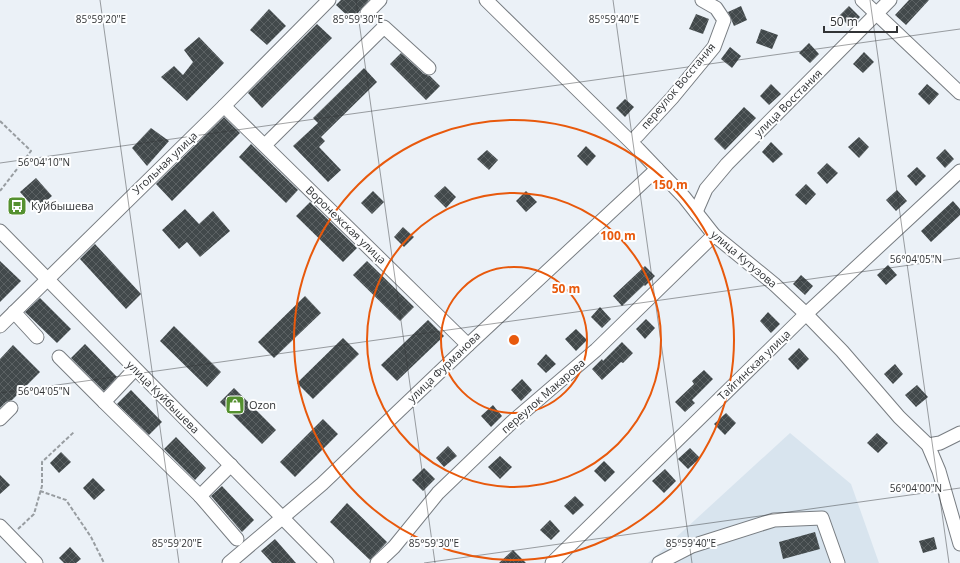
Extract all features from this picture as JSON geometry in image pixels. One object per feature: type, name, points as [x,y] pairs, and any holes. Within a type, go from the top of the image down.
[{"type":"street","name":"Угольная улица","points":[[0,326],[46,279],[224,106],[329,0]]},
{"type":"street","points":[[367,13],[380,0]]},
{"type":"street","name":"улица Кутузова","points":[[486,0],[658,169],[684,197],[714,235],[774,284],[806,314],[842,352],[899,417],[928,445],[939,471],[960,544]]},
{"type":"street","name":"переулок Восстания","points":[[637,136],[672,98],[714,47],[724,20],[716,8],[702,0]]},
{"type":"street","points":[[862,0],[960,93]]},
{"type":"street","name":"улица Восстания","points":[[696,212],[706,189],[727,164],[890,0]]},
{"type":"street","points":[[265,145],[384,27],[429,68]]},
{"type":"street","name":"Воронежская улица","points":[[224,106],[468,345]]},
{"type":"street","name":"улица Фурманова","points":[[229,563],[284,518],[322,484],[468,345],[658,169]]},
{"type":"street","name":"Тайгинская улица","points":[[552,563],[806,314],[960,171]]},
{"type":"street","points":[[684,197],[706,189]]},
{"type":"street","name":"улица Куйбышева","points":[[0,231],[327,563]]},
{"type":"street","name":"переулок Макарова","points":[[377,563],[394,547],[438,493],[512,422],[596,350],[714,235]]},
{"type":"street","points":[[14,312],[37,338]]},
{"type":"street","points":[[59,357],[200,496],[237,539]]},
{"type":"street","points":[[104,402],[135,369]]},
{"type":"street","points":[[0,419],[11,408]]},
{"type":"street","points":[[928,445],[940,442],[960,433]]},
{"type":"street","points":[[200,496],[231,465]]},
{"type":"street","points":[[659,563],[692,546],[774,520],[822,518],[838,563]]},
{"type":"street","points":[[0,526],[36,563]]},
{"type":"path","points":[[0,121],[31,151],[0,191]]},
{"type":"path","points":[[10,536],[34,514],[40,491],[42,462],[74,432]]},
{"type":"path","points":[[40,491],[66,500],[91,537],[104,563]]},
{"type":"shaded area","points":[[790,433],[851,484],[879,563],[648,563]]},
{"type":"building","points":[[341,0],[369,0],[352,20],[336,5]]},
{"type":"building","points":[[909,0],[929,0],[906,25],[895,15]]},
{"type":"building","points":[[741,6],[747,20],[734,26],[728,12]]},
{"type":"building","points":[[849,6],[860,17],[850,27],[839,16]]},
{"type":"building","points":[[269,9],[286,26],[267,45],[250,30]]},
{"type":"building","points":[[696,14],[709,19],[703,34],[689,29]]},
{"type":"building","points":[[317,24],[332,38],[262,108],[248,93]]},
{"type":"building","points":[[761,29],[778,35],[772,49],[756,43]]},
{"type":"building","points":[[199,37],[224,63],[187,101],[161,77],[174,66],[183,75],[193,62],[184,50]]},
{"type":"building","points":[[809,43],[819,54],[810,63],[799,53]]},
{"type":"building","points":[[730,47],[741,56],[732,68],[721,59]]},
{"type":"building","points":[[864,52],[874,62],[863,73],[853,64]]},
{"type":"building","points":[[401,53],[440,86],[426,100],[390,64]]},
{"type":"building","points":[[364,68],[377,82],[321,137],[325,141],[319,147],[341,170],[328,182],[293,146],[318,123],[313,118]]},
{"type":"building","points":[[771,84],[781,94],[769,105],[760,96]]},
{"type":"building","points":[[927,84],[939,94],[929,105],[918,94]]},
{"type":"building","points":[[625,99],[634,107],[625,117],[616,108]]},
{"type":"building","points":[[744,107],[756,118],[725,150],[714,139]]},
{"type":"building","points":[[224,117],[240,133],[172,201],[156,184]]},
{"type":"building","points":[[151,128],[169,141],[147,166],[132,148]]},
{"type":"building","points":[[859,137],[869,147],[859,158],[848,147]]},
{"type":"building","points":[[771,142],[783,154],[773,163],[762,152]]},
{"type":"building","points":[[251,144],[298,190],[286,203],[239,157]]},
{"type":"building","points":[[586,146],[596,156],[587,166],[577,156]]},
{"type":"building","points":[[945,149],[954,159],[945,168],[936,158]]},
{"type":"building","points":[[487,150],[498,160],[489,170],[477,159]]},
{"type":"building","points":[[827,163],[838,173],[827,184],[817,173]]},
{"type":"building","points":[[917,167],[926,176],[916,186],[907,176]]},
{"type":"building","points":[[36,178],[52,196],[36,210],[20,192]]},
{"type":"building","points":[[806,184],[816,194],[806,205],[795,195]]},
{"type":"building","points":[[445,186],[456,197],[446,208],[434,196]]},
{"type":"building","points":[[897,190],[907,201],[896,211],[886,200]]},
{"type":"building","points":[[373,191],[384,202],[372,214],[361,203]]},
{"type":"building","points":[[526,191],[537,202],[526,212],[516,201]]},
{"type":"building","points":[[953,201],[960,209],[960,215],[931,242],[921,231]]},
{"type":"building","points":[[310,202],[357,248],[343,262],[296,216]]},
{"type":"building","points":[[185,209],[199,224],[213,211],[230,231],[200,257],[187,242],[179,249],[162,230]]},
{"type":"building","points":[[403,227],[414,237],[404,247],[394,237]]},
{"type":"building","points":[[95,244],[141,294],[126,309],[80,259]]},
{"type":"building","points":[[0,261],[21,281],[0,302]]},
{"type":"building","points":[[367,261],[414,307],[400,321],[353,275]]},
{"type":"building","points":[[888,265],[897,275],[886,285],[877,275]]},
{"type":"building","points":[[645,266],[655,276],[622,306],[613,296]]},
{"type":"building","points":[[801,275],[813,286],[805,295],[793,284]]},
{"type":"building","points":[[305,296],[321,313],[274,358],[258,342]]},
{"type":"building","points":[[40,298],[71,329],[57,343],[25,312]]},
{"type":"building","points":[[600,307],[611,319],[602,328],[591,317]]},
{"type":"building","points":[[768,312],[780,324],[771,333],[760,321]]},
{"type":"building","points":[[646,319],[655,328],[645,339],[636,329]]},
{"type":"building","points":[[428,320],[444,336],[397,381],[381,365]]},
{"type":"building","points":[[174,326],[221,372],[207,387],[160,341]]},
{"type":"building","points":[[576,329],[587,340],[576,351],[565,339]]},
{"type":"building","points":[[343,338],[359,354],[313,399],[297,383]]},
{"type":"building","points":[[622,342],[633,353],[602,380],[592,369],[602,359],[603,361]]},
{"type":"building","points":[[85,344],[117,377],[104,391],[71,358]]},
{"type":"building","points":[[13,345],[40,372],[12,400],[6,402],[0,408],[0,359]]},
{"type":"building","points":[[799,348],[809,359],[798,370],[788,359]]},
{"type":"building","points":[[546,354],[556,364],[546,373],[537,364]]},
{"type":"building","points":[[895,364],[903,374],[893,384],[884,374]]},
{"type":"building","points":[[704,370],[713,379],[692,400],[695,403],[685,412],[675,402],[694,384],[692,381]]},
{"type":"building","points":[[522,379],[532,390],[521,401],[511,390]]},
{"type":"building","points":[[917,385],[928,397],[916,407],[905,395]]},
{"type":"building","points":[[234,388],[276,430],[262,444],[220,402]]},
{"type":"building","points":[[131,390],[162,422],[149,435],[117,404]]},
{"type":"building","points":[[493,405],[502,416],[491,427],[481,416]]},
{"type":"building","points":[[726,413],[736,423],[725,435],[714,424]]},
{"type":"building","points":[[323,419],[338,434],[295,477],[280,462]]},
{"type":"building","points":[[877,433],[888,443],[878,453],[867,443]]},
{"type":"building","points":[[176,437],[206,468],[195,480],[164,449]]},
{"type":"building","points":[[448,446],[457,456],[444,467],[436,458]]},
{"type":"building","points":[[690,448],[700,458],[688,469],[678,459]]},
{"type":"building","points":[[61,452],[71,462],[59,473],[50,463]]},
{"type":"building","points":[[500,456],[512,467],[500,479],[488,467]]},
{"type":"building","points":[[604,461],[615,472],[605,482],[594,471]]},
{"type":"building","points":[[424,468],[435,479],[423,491],[412,480]]},
{"type":"building","points":[[665,469],[676,481],[664,493],[652,481]]},
{"type":"building","points":[[0,475],[10,485],[0,494]]},
{"type":"building","points":[[93,478],[105,490],[94,500],[83,488]]},
{"type":"building","points":[[222,486],[254,520],[242,532],[211,496]]},
{"type":"building","points":[[575,496],[584,505],[573,515],[564,506]]},
{"type":"building","points":[[347,503],[387,542],[370,560],[330,522]]},
{"type":"building","points":[[550,520],[560,531],[551,540],[540,530]]},
{"type":"building","points":[[815,532],[820,549],[783,559],[779,542]]},
{"type":"building","points":[[934,537],[937,549],[923,553],[919,541]]},
{"type":"building","points":[[275,539],[296,563],[272,563],[261,551]]},
{"type":"building","points":[[70,547],[81,559],[76,563],[64,563],[59,558]]},
{"type":"building","points":[[513,550],[526,563],[499,563]]},
{"type":"place","name":"Куйбышева","points":[[17,206]]},
{"type":"place","name":"Ozon","points":[[235,405]]}]
